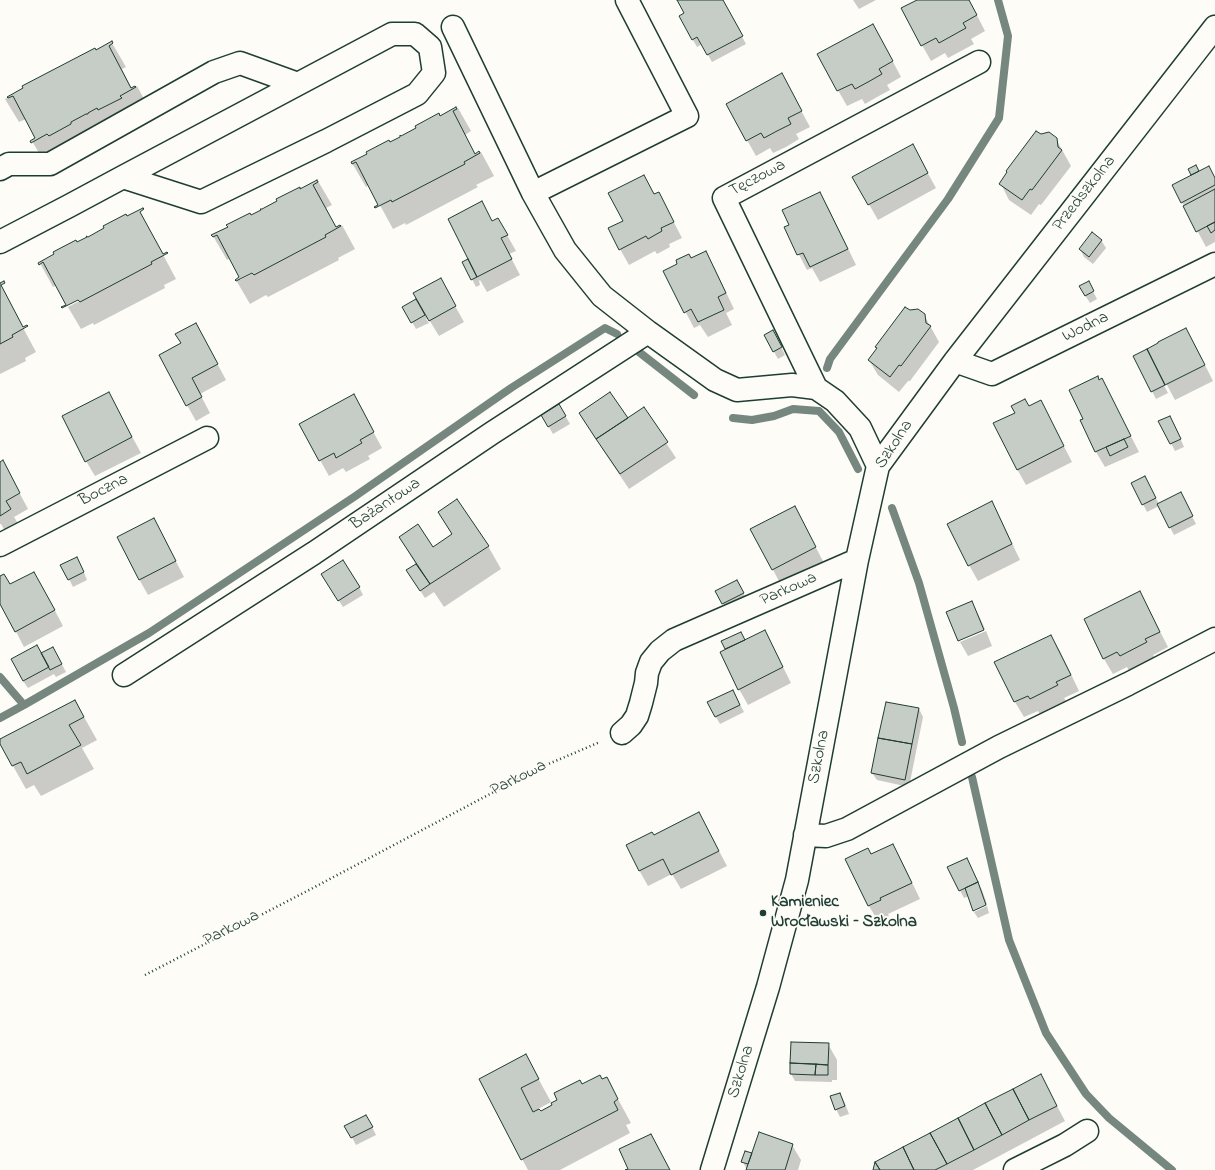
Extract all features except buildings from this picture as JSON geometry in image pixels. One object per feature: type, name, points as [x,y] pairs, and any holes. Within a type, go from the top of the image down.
[{"type":"street","points":[[533,193],[687,116],[627,0]]},
{"type":"street","points":[[453,27],[533,193],[565,250],[602,296],[648,332],[715,380],[737,390],[792,385],[816,388],[835,401],[860,428],[878,466]]},
{"type":"street","name":"Przedszkolna","points":[[955,361],[1215,27]]},
{"type":"street","points":[[0,242],[392,34],[415,34],[430,47],[434,73],[417,94],[326,141],[201,202],[123,177]]},
{"type":"street","name":"Tęczowa","points":[[816,388],[724,198],[980,62]]},
{"type":"street","points":[[0,169],[9,164],[50,164],[214,72],[240,63],[298,84]]},
{"type":"street","name":"Wodna","points":[[955,361],[992,374],[1215,264]]},
{"type":"street","name":"Bażantowa","points":[[124,675],[314,553],[499,429],[648,332]]},
{"type":"street","name":"Szkolna","points":[[712,1170],[768,987],[797,880],[857,560],[878,466],[955,361]]},
{"type":"street","name":"Boczna","points":[[0,545],[207,438]]},
{"type":"street","name":"Parkowa","points":[[622,732],[631,725],[637,716],[651,662],[660,651],[674,640],[857,560]]},
{"type":"street","points":[[805,835],[826,836],[847,829],[999,747],[1128,684],[1210,641]]},
{"type":"street","points":[[1015,1170],[1065,1145],[1088,1131]]},
{"type":"path","name":"Parkowa","points":[[145,975],[539,768],[622,732]]},
{"type":"waterway","points":[[827,368],[830,359],[948,199],[999,118],[1008,36],[998,0]]},
{"type":"waterway","points":[[0,718],[149,633],[354,497],[511,388],[605,328],[617,334]]},
{"type":"waterway","points":[[639,352],[694,395]]},
{"type":"waterway","points":[[733,418],[752,420],[774,416],[793,409],[819,411],[839,432],[858,469]]},
{"type":"waterway","points":[[892,508],[919,583],[962,742]]},
{"type":"waterway","points":[[0,677],[24,705]]},
{"type":"waterway","points":[[972,777],[1009,940],[1046,1033],[1086,1094],[1109,1118],[1172,1170]]},
{"type":"place","name":"Kamieniec Wrocławski – Szkolna","points":[[763,913]]}]
